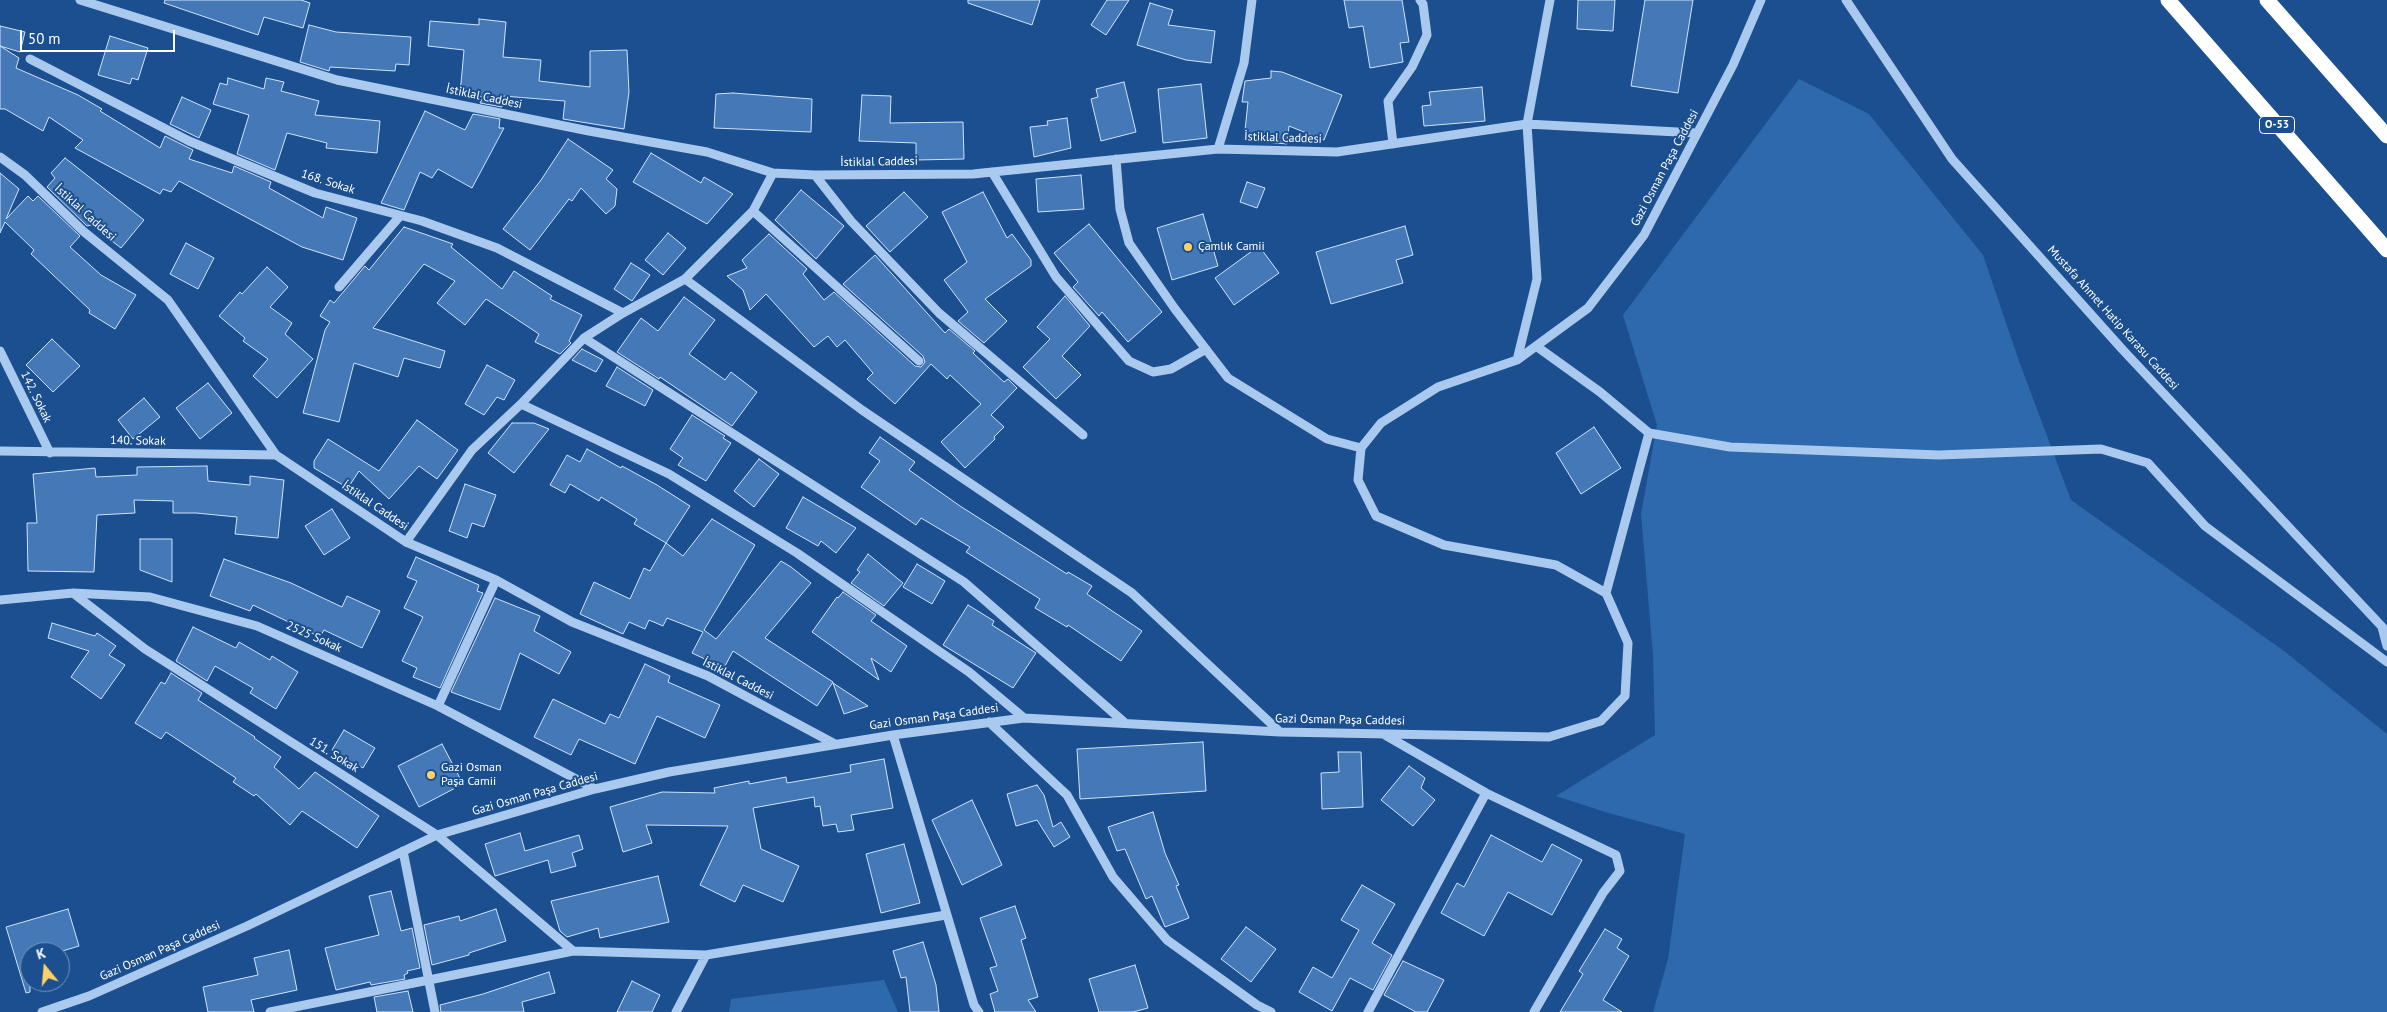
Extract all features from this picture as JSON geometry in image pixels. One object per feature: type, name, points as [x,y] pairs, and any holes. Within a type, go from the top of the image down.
[{"type":"highway","name":"O-53","points":[[2168,0],[2387,250]]},
{"type":"highway","points":[[2267,0],[2387,136]]},
{"type":"street","name":"İstiklal Caddesi","points":[[80,0],[337,80],[589,131],[707,152],[774,173],[815,175],[992,172],[1218,149],[1337,152],[1528,124],[1696,133]]},
{"type":"street","points":[[1218,149],[1244,63],[1252,0]]},
{"type":"street","points":[[1393,144],[1388,101],[1412,67],[1427,35],[1423,4],[1420,0]]},
{"type":"street","points":[[1518,360],[1537,279],[1528,124],[1550,0]]},
{"type":"street","name":"Gazi Osman Paşa Caddesi","points":[[1361,448],[1382,423],[1438,387],[1518,360],[1588,308],[1644,235],[1733,65],[1761,0]]},
{"type":"street","name":"Mustafa Ahmet Hatip Karasu Caddesi","points":[[1846,0],[1952,159],[2129,356],[2384,629]]},
{"type":"street","name":"168. Sokak","points":[[30,59],[189,141],[315,193],[400,216],[496,248],[623,313]]},
{"type":"street","name":"İstiklal Caddesi","points":[[0,157],[25,175],[83,230],[168,300],[276,456],[406,542],[496,580],[572,622],[708,676],[835,744]]},
{"type":"street","points":[[1116,159],[1120,209],[1129,244],[1175,309],[1228,378],[1326,439],[1361,448],[1358,480],[1376,516],[1444,545],[1556,565],[1606,592],[1649,433]]},
{"type":"street","points":[[992,172],[1056,277],[1129,361],[1153,372],[1171,369],[1206,349]]},
{"type":"street","points":[[406,542],[472,450],[521,404],[584,338],[623,313],[685,279],[753,211],[774,173]]},
{"type":"street","points":[[815,175],[851,221],[939,312],[1083,435]]},
{"type":"street","points":[[753,211],[919,361]]},
{"type":"street","points":[[339,287],[400,216]]},
{"type":"street","points":[[685,279],[862,410],[1132,593],[1280,732]]},
{"type":"street","points":[[584,338],[964,582],[1125,723]]},
{"type":"street","points":[[1536,346],[1600,392],[1649,433],[1730,447],[1939,455],[2101,449],[2148,463],[2205,526],[2387,662]]},
{"type":"street","name":"142. Sokak","points":[[0,352],[50,453]]},
{"type":"street","points":[[521,404],[669,474],[789,548],[969,672],[1024,718]]},
{"type":"street","name":"140. Sokak","points":[[0,451],[276,456]]},
{"type":"street","points":[[438,706],[496,580]]},
{"type":"street","name":"Gazi Osman Paşa Caddesi","points":[[46,1011],[89,996],[176,957],[437,835],[594,789],[669,772],[892,735],[1024,718],[1280,732],[1549,738],[1601,721],[1624,696],[1628,643],[1606,592]]},
{"type":"street","name":"2525 Sokak","points":[[0,600],[73,593],[150,597],[257,626],[438,706],[594,789]]},
{"type":"street","name":"151. Sokak","points":[[73,593],[145,650],[437,835],[573,950]]},
{"type":"street","points":[[2384,629],[2387,646]]},
{"type":"street","points":[[989,722],[1067,795],[1113,877],[1167,940],[1254,1009],[1271,1012]]},
{"type":"street","points":[[1383,734],[1486,794],[1616,856],[1620,871],[1603,893],[1534,1012]]},
{"type":"street","points":[[892,735],[974,1005],[979,1012]]},
{"type":"street","points":[[1368,1012],[1486,794]]},
{"type":"street","points":[[403,851],[427,981],[435,1012]]},
{"type":"street","points":[[270,1012],[573,950],[706,955],[946,915]]},
{"type":"street","points":[[676,1012],[706,955]]},
{"type":"shaded area","points":[[1799,79],[1869,114],[1983,255],[2019,361],[2071,500],[2284,651],[2387,734],[2387,1012],[1653,1012],[1668,959],[1685,834],[1605,812],[1556,796],[1655,735],[1653,655],[1641,514],[1657,425],[1623,315]]},
{"type":"shaded area","points":[[884,980],[898,1012],[729,1012],[731,999]]},
{"type":"building","points":[[165,0],[301,0],[310,3],[303,28],[264,17],[258,35],[164,3]]},
{"type":"building","points":[[968,0],[1040,0],[1032,25],[968,3]]},
{"type":"building","points":[[1107,0],[1129,0],[1106,35],[1091,25]]},
{"type":"building","points":[[1344,0],[1402,0],[1409,42],[1400,43],[1403,62],[1370,68],[1363,26],[1349,28]]},
{"type":"building","points":[[1578,0],[1615,0],[1613,31],[1577,29]]},
{"type":"building","points":[[1645,0],[1693,0],[1678,93],[1631,86]]},
{"type":"building","points":[[1150,3],[1173,10],[1168,25],[1215,31],[1211,63],[1186,60],[1137,45]]},
{"type":"building","points":[[479,19],[506,22],[503,57],[541,60],[539,81],[590,87],[590,51],[627,50],[629,92],[624,129],[563,119],[565,101],[503,96],[502,107],[480,103],[483,97],[460,94],[464,50],[428,46],[430,21],[479,25]]},
{"type":"building","points":[[309,25],[336,32],[411,37],[409,65],[396,64],[395,71],[330,67],[329,71],[300,62]]},
{"type":"building","points":[[0,26],[25,32],[20,52],[0,46]]},
{"type":"building","points":[[110,36],[148,48],[138,80],[132,78],[130,84],[98,75]]},
{"type":"building","points":[[0,46],[19,58],[16,68],[78,95],[160,148],[165,136],[193,150],[189,159],[232,173],[234,166],[271,182],[269,188],[323,218],[326,207],[357,218],[343,260],[302,247],[179,181],[171,192],[163,189],[160,194],[75,148],[83,140],[49,117],[43,131],[5,109],[0,109]]},
{"type":"building","points":[[1271,71],[1282,72],[1342,95],[1324,140],[1289,126],[1287,144],[1244,140],[1248,102],[1242,102],[1245,81],[1271,78]]},
{"type":"building","points":[[228,78],[264,89],[266,78],[284,82],[281,91],[319,101],[315,115],[380,121],[377,153],[326,148],[327,143],[287,133],[275,170],[237,154],[249,115],[213,104],[220,83],[227,85]]},
{"type":"building","points":[[1124,82],[1136,132],[1101,141],[1091,99],[1098,97],[1096,89]]},
{"type":"building","points":[[1201,84],[1207,138],[1163,143],[1158,89]]},
{"type":"building","points":[[1482,87],[1485,121],[1424,126],[1422,106],[1431,105],[1429,92]]},
{"type":"building","points":[[733,93],[812,99],[811,132],[714,128],[716,94]]},
{"type":"building","points":[[862,95],[891,96],[890,123],[963,122],[964,159],[916,160],[916,143],[859,141]]},
{"type":"building","points":[[182,97],[211,110],[199,138],[170,124]]},
{"type":"building","points":[[425,111],[465,130],[473,114],[500,119],[499,128],[504,128],[472,188],[438,169],[432,178],[420,172],[404,210],[381,203]]},
{"type":"building","points":[[1067,118],[1071,148],[1034,157],[1030,127],[1048,125],[1047,121]]},
{"type":"building","points":[[568,139],[613,170],[606,179],[617,189],[615,206],[606,214],[581,188],[572,201],[569,199],[530,250],[503,229],[541,180]]},
{"type":"building","points":[[651,153],[701,183],[704,177],[733,194],[707,224],[633,182]]},
{"type":"building","points":[[65,158],[144,220],[121,248],[91,225],[87,226],[47,187],[55,178],[51,173]]},
{"type":"building","points":[[0,173],[19,189],[6,219],[28,196],[33,201],[38,196],[80,236],[70,247],[101,275],[136,295],[115,329],[89,313],[90,310],[31,254],[34,250],[5,222],[0,233]]},
{"type":"building","points":[[1081,175],[1084,209],[1038,212],[1036,179]]},
{"type":"building","points":[[1247,182],[1265,188],[1257,208],[1240,202]]},
{"type":"building","points":[[801,190],[844,226],[816,259],[775,220]]},
{"type":"building","points":[[904,192],[928,217],[890,252],[866,226]]},
{"type":"building","points":[[983,192],[1007,238],[1012,234],[1031,260],[1031,266],[985,299],[1007,321],[984,343],[958,321],[968,312],[944,280],[967,262],[942,212]]},
{"type":"building","name":"Çamlık Camii","points":[[1203,214],[1218,266],[1172,280],[1157,228]]},
{"type":"building","points":[[1089,224],[1162,312],[1128,342],[1102,312],[1099,316],[1073,287],[1078,282],[1054,253]]},
{"type":"building","points":[[1405,226],[1413,255],[1396,260],[1403,283],[1331,304],[1316,252]]},
{"type":"building","points":[[404,227],[453,244],[451,247],[502,289],[514,271],[552,296],[550,299],[582,315],[569,341],[571,343],[560,354],[535,342],[539,334],[486,299],[465,325],[437,303],[455,281],[424,264],[373,328],[445,351],[440,368],[404,358],[398,377],[354,363],[339,422],[303,413],[325,330],[330,322],[320,316],[330,300],[334,303],[365,266],[369,270]]},
{"type":"building","points":[[668,233],[686,248],[663,275],[645,260]]},
{"type":"building","points":[[769,234],[807,269],[803,274],[824,300],[834,292],[915,366],[921,367],[925,362],[923,356],[843,284],[875,255],[945,333],[949,329],[975,351],[973,353],[1004,382],[1008,379],[1017,388],[991,415],[1004,427],[994,437],[995,439],[965,468],[941,442],[981,404],[950,375],[947,379],[931,364],[895,404],[867,379],[873,373],[845,340],[837,347],[828,336],[814,347],[766,294],[750,310],[743,290],[727,276],[747,268],[742,260]]},
{"type":"building","points":[[186,243],[214,258],[198,289],[170,274]]},
{"type":"building","points":[[1259,246],[1279,273],[1234,305],[1215,278]]},
{"type":"building","points":[[631,263],[650,275],[632,301],[614,289]]},
{"type":"building","points":[[267,267],[288,287],[270,307],[292,323],[285,334],[313,359],[277,398],[253,376],[268,359],[243,341],[245,338],[219,316],[240,292],[242,294]]},
{"type":"building","points":[[1065,296],[1090,326],[1062,356],[1081,375],[1056,399],[1023,367],[1050,339],[1037,327]]},
{"type":"building","points":[[684,297],[715,320],[689,354],[725,380],[731,372],[757,392],[732,426],[660,377],[659,379],[617,352],[641,318],[658,331]]},
{"type":"building","points":[[52,339],[80,366],[53,392],[26,365]]},
{"type":"building","points":[[582,349],[603,360],[596,372],[572,360]]},
{"type":"building","points":[[487,365],[515,380],[504,400],[497,397],[484,415],[465,404]]},
{"type":"building","points":[[617,367],[653,390],[645,406],[606,386]]},
{"type":"building","points":[[208,383],[232,413],[200,439],[176,408]]},
{"type":"building","points":[[144,398],[160,417],[133,439],[118,420]]},
{"type":"building","points":[[692,415],[725,436],[723,438],[731,443],[706,481],[678,465],[683,458],[670,449]]},
{"type":"building","points":[[417,420],[458,450],[437,479],[419,466],[389,499],[359,471],[348,488],[314,468],[314,461],[328,439],[379,471]]},
{"type":"building","points":[[512,423],[534,423],[549,429],[514,473],[488,453]]},
{"type":"building","points":[[1594,427],[1621,468],[1581,494],[1556,453]]},
{"type":"building","points":[[880,437],[915,462],[909,470],[960,506],[1067,574],[1068,572],[1092,586],[1087,594],[1142,631],[1121,661],[1068,625],[1067,627],[1035,608],[1040,599],[966,552],[970,547],[921,518],[916,525],[861,487],[880,461],[869,453]]},
{"type":"building","points":[[587,449],[657,485],[690,506],[666,543],[634,524],[637,519],[601,497],[599,501],[570,484],[565,493],[550,485],[567,455],[580,462]]},
{"type":"building","points":[[759,459],[779,474],[754,507],[734,491]]},
{"type":"building","points":[[207,466],[208,481],[250,485],[250,476],[284,480],[278,538],[235,534],[237,517],[173,513],[173,501],[134,500],[135,513],[97,515],[94,572],[28,571],[27,523],[37,523],[33,474],[95,468],[96,477],[137,475],[137,467]]},
{"type":"building","points":[[465,484],[496,495],[484,527],[472,523],[467,538],[449,531]]},
{"type":"building","points":[[803,497],[856,528],[836,553],[821,541],[818,546],[786,528]]},
{"type":"building","points":[[332,509],[350,538],[324,555],[305,526]]},
{"type":"building","points":[[712,519],[755,545],[704,630],[716,639],[781,561],[791,567],[811,583],[765,638],[833,682],[817,706],[733,651],[724,668],[692,653],[703,632],[667,618],[663,626],[649,620],[645,629],[629,622],[623,634],[580,614],[594,582],[630,599],[644,568],[650,571],[666,543],[683,556]]},
{"type":"building","points":[[140,539],[172,539],[172,582],[140,570]]},
{"type":"building","points":[[868,554],[903,583],[884,606],[851,583],[860,572],[857,570]]},
{"type":"building","points":[[416,557],[479,585],[477,591],[483,593],[440,688],[413,677],[417,668],[402,661],[423,617],[404,608],[417,581],[407,577]]},
{"type":"building","points":[[224,559],[291,583],[342,607],[347,596],[380,611],[362,648],[324,630],[320,637],[253,605],[250,611],[210,596]]},
{"type":"building","points":[[917,564],[945,581],[932,604],[903,587]]},
{"type":"building","points":[[843,592],[876,615],[871,621],[907,646],[891,672],[871,658],[879,680],[812,632],[837,597]]},
{"type":"building","points":[[495,598],[540,616],[534,631],[571,652],[559,674],[520,653],[500,710],[451,692]]},
{"type":"building","points":[[968,605],[994,621],[992,625],[1036,653],[1013,688],[943,645]]},
{"type":"building","points":[[52,623],[95,636],[97,633],[116,646],[109,655],[125,665],[101,699],[71,677],[89,651],[48,638]]},
{"type":"building","points":[[193,627],[236,648],[239,642],[270,660],[272,656],[298,672],[276,709],[250,693],[253,688],[215,666],[207,681],[176,661]]},
{"type":"building","points":[[645,664],[670,676],[668,682],[720,705],[705,738],[657,716],[635,764],[579,739],[571,755],[534,737],[553,699],[605,724],[610,714],[619,718]]},
{"type":"building","points":[[171,673],[202,693],[198,700],[255,737],[281,757],[274,767],[299,789],[315,772],[379,816],[357,848],[302,811],[290,825],[256,794],[254,796],[233,782],[236,778],[166,732],[161,739],[135,723],[161,682],[165,684]]},
{"type":"building","points":[[833,683],[868,706],[844,714]]},
{"type":"building","points":[[344,730],[375,748],[363,768],[332,750]]},
{"type":"building","points":[[1203,742],[1206,791],[1080,799],[1077,749]]},
{"type":"building","name":"Gazi Osman Paşa Camii","points":[[442,744],[463,784],[419,807],[398,766]]},
{"type":"building","points":[[1338,752],[1361,752],[1363,807],[1322,809],[1321,773],[1339,772]]},
{"type":"building","points":[[884,759],[893,808],[851,815],[854,830],[838,832],[836,824],[823,826],[820,806],[815,807],[814,797],[753,808],[761,849],[799,866],[783,902],[743,885],[735,902],[700,885],[728,826],[646,825],[652,843],[623,852],[610,807],[662,792],[715,793],[714,788],[749,781],[749,784],[786,777],[787,783],[851,772],[850,765]]},
{"type":"building","points":[[1409,766],[1425,778],[1421,788],[1435,800],[1413,826],[1381,800]]},
{"type":"building","points":[[1037,785],[1044,795],[1053,827],[1061,822],[1070,837],[1054,847],[1037,820],[1016,826],[1007,794]]},
{"type":"building","points":[[972,800],[1002,865],[962,885],[932,820]]},
{"type":"building","points":[[1153,812],[1165,853],[1179,885],[1176,886],[1189,918],[1165,927],[1152,896],[1146,899],[1125,849],[1117,851],[1108,827]]},
{"type":"building","points":[[520,833],[525,851],[579,835],[583,849],[572,853],[576,866],[551,873],[548,860],[495,876],[485,844]]},
{"type":"building","points":[[1491,835],[1542,862],[1552,844],[1582,860],[1552,915],[1508,892],[1484,936],[1441,913],[1457,883],[1464,887]]},
{"type":"building","points":[[904,844],[920,903],[881,913],[866,854]]},
{"type":"building","points":[[658,876],[669,922],[600,938],[598,928],[567,937],[560,931],[551,901]]},
{"type":"building","points":[[1362,885],[1395,904],[1372,943],[1392,955],[1373,990],[1350,978],[1332,1011],[1299,992],[1313,967],[1332,978],[1359,930],[1341,920]]},
{"type":"building","points":[[391,891],[401,931],[412,928],[420,968],[407,971],[408,973],[404,975],[405,979],[371,985],[370,982],[336,990],[325,948],[379,935],[369,896]]},
{"type":"building","points":[[1015,906],[1026,938],[1021,940],[1038,997],[1028,1000],[1036,1012],[995,1012],[990,994],[998,991],[990,968],[997,966],[980,918]]},
{"type":"building","points":[[68,909],[79,946],[70,949],[70,942],[20,942],[20,973],[6,927]]},
{"type":"building","points":[[496,909],[506,941],[469,953],[469,955],[432,965],[424,925],[459,916],[460,921]]},
{"type":"building","points":[[1246,927],[1276,949],[1251,982],[1221,959]]},
{"type":"building","points":[[1605,929],[1622,939],[1617,948],[1629,956],[1603,1000],[1622,1012],[1560,1012],[1583,974],[1579,971]]},
{"type":"building","points":[[923,942],[936,985],[939,1012],[910,1012],[906,977],[901,978],[893,951]]},
{"type":"building","points":[[289,950],[297,990],[251,1000],[254,1012],[208,1012],[203,987],[258,975],[254,958]]},
{"type":"building","points":[[1403,961],[1444,980],[1427,1012],[1416,1012],[1384,995]]},
{"type":"building","points":[[1135,965],[1148,1008],[1133,1012],[1099,1012],[1089,979]]},
{"type":"building","points":[[549,972],[555,993],[522,1002],[524,1012],[441,1012],[440,1005],[483,994]]},
{"type":"building","points":[[632,981],[660,995],[652,1012],[617,1012]]},
{"type":"building","points":[[408,991],[413,1012],[377,1012],[374,997]]},
{"type":"place","name":"Çamlık Camii","points":[[1188,247]]},
{"type":"place","name":"Gazi Osman Paşa Camii","points":[[431,775]]}]
